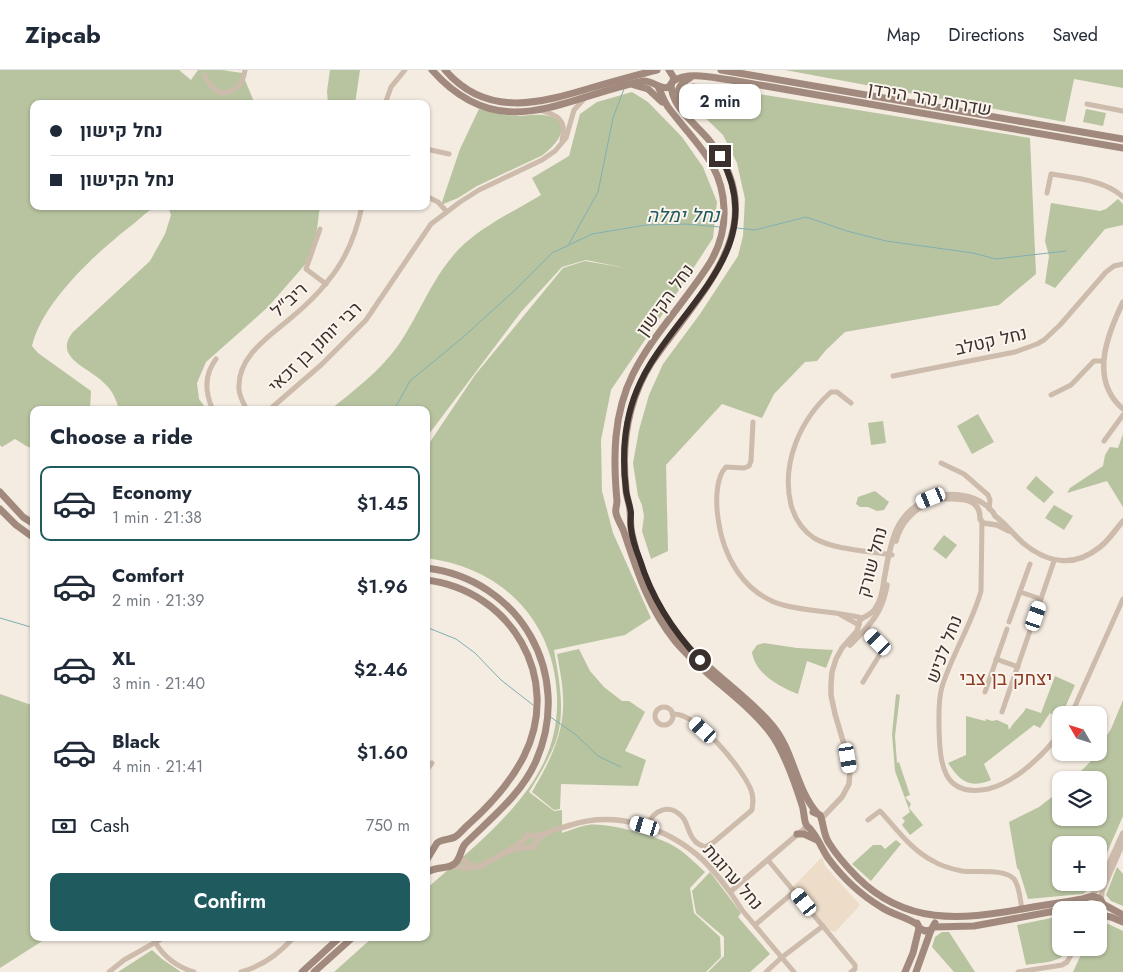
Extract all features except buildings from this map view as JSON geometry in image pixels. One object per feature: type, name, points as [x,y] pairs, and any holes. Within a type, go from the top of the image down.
[{"type":"main road","points":[[432,70],[452,88],[480,105],[508,111],[540,110],[644,81],[656,85]]},
{"type":"main road","points":[[445,70],[461,85],[483,97],[503,102],[526,104],[549,100],[637,74],[658,70]]},
{"type":"main road","points":[[658,70],[654,76],[656,85],[668,106],[679,120]]},
{"type":"main road","name":"נחל הקישון","points":[[669,70],[673,75],[674,100],[711,143],[728,171],[734,195],[734,230],[720,266],[642,378],[634,396],[629,418],[625,446],[625,478],[634,542],[646,578],[660,609],[678,636],[691,650],[772,725],[786,748],[804,794],[819,816],[824,835],[829,843],[862,882],[888,901],[910,911],[938,917],[972,916],[1088,898]]},
{"type":"main road","name":"שדרות נהר הירדן","points":[[721,70],[1123,139]]},
{"type":"main road","points":[[685,113],[678,96],[679,88],[686,80],[696,76]]},
{"type":"main road","name":"שדרות נהר הירדן","points":[[656,85],[663,88],[684,77],[696,76],[731,80],[1123,148]]},
{"type":"main road","points":[[626,86],[648,89],[679,120]]},
{"type":"main road","name":"נחל הקישון","points":[[617,508],[614,468],[616,436],[620,410],[628,384],[649,348],[706,270],[715,254],[724,229],[724,197],[718,175],[703,149],[679,120]]},
{"type":"main road","points":[[0,492],[11,506],[30,521]]},
{"type":"main road","points":[[617,516],[625,519],[630,511],[624,505],[617,508],[617,516],[644,589],[655,612],[674,640],[686,653],[752,713],[773,736],[781,751],[801,802],[808,827],[833,864],[865,895],[884,909],[926,932],[932,929],[974,926],[1052,911]]},
{"type":"main road","points":[[0,509],[16,525],[30,535]]},
{"type":"main road","points":[[430,569],[473,581],[508,606],[531,634],[540,653],[548,690],[547,724],[536,761],[524,782],[491,821],[465,845],[455,864],[441,866],[430,871]]},
{"type":"main road","points":[[430,580],[438,581],[468,592],[482,599],[500,614],[520,639],[528,655],[536,690],[535,721],[532,734],[525,755],[513,774],[478,816],[454,837],[437,843],[430,856]]},
{"type":"main road","points":[[805,817],[810,812],[819,816],[817,828],[808,827]]},
{"type":"main road","points":[[797,834],[804,834],[817,840]]},
{"type":"main road","points":[[446,840],[456,844],[460,854]]},
{"type":"main road","points":[[433,852],[435,861],[441,866]]},
{"type":"main road","points":[[1085,901],[1088,898],[1096,897],[1101,901]]},
{"type":"main road","points":[[1107,905],[1123,915]]},
{"type":"main road","points":[[905,972],[913,953],[918,918],[928,914],[935,922],[916,972]]},
{"type":"main road","points":[[1107,916],[1123,922]]},
{"type":"main road","points":[[302,972],[336,941]]},
{"type":"main road","points":[[314,972],[349,941]]},
{"type":"street","points":[[204,75],[211,86],[220,93],[227,93],[235,90],[244,81],[245,70]]},
{"type":"street","points":[[386,100],[391,86],[405,70]]},
{"type":"street","name":"רבי יוחנן בן זכאי","points":[[273,406],[353,335],[378,304],[426,230],[447,212],[480,190],[542,160],[555,151],[566,138],[574,110],[585,99]]},
{"type":"street","points":[[1087,104],[1123,110]]},
{"type":"street","points":[[540,110],[557,117],[563,124],[563,137],[555,151]]},
{"type":"street","points":[[430,150],[449,154]]},
{"type":"street","points":[[1047,193],[1051,174],[1104,186],[1116,191],[1123,197]]},
{"type":"street","points":[[430,198],[438,202],[447,212]]},
{"type":"street","name":"ריב\"ל","points":[[245,406],[239,389],[242,369],[248,358],[261,343],[292,317],[326,284],[339,268],[355,234],[361,210]]},
{"type":"street","points":[[320,229],[306,269],[326,284]]},
{"type":"street","name":"נחל קטלב","points":[[893,376],[1015,352],[1038,344],[1060,325],[1106,272],[1123,262]]},
{"type":"street","points":[[1123,302],[1108,335],[1103,361],[1107,386],[1112,398],[1123,409]]},
{"type":"street","points":[[212,406],[206,384],[210,368],[216,359]]},
{"type":"street","points":[[1050,395],[1071,385],[1094,362],[1103,361]]},
{"type":"street","points":[[851,403],[837,392],[831,392],[811,416],[798,436],[788,468],[788,491],[793,510],[802,528],[817,540],[890,555]]},
{"type":"street","points":[[1104,441],[1123,415]]},
{"type":"street","points":[[753,422],[751,461],[749,466],[744,468],[726,467],[720,474],[718,517],[721,534],[730,558],[744,581],[767,599],[784,605],[869,620],[868,628],[882,646],[882,651],[863,682]]},
{"type":"street","points":[[941,463],[964,474],[988,495],[990,500],[989,509]]},
{"type":"street","name":"נחל שורק","points":[[836,659],[868,628],[880,611],[885,599],[893,537],[899,522],[911,509],[921,502],[940,496],[956,494],[982,502],[989,509]]},
{"type":"street","name":"נחל שורק","points":[[863,618],[871,614],[878,603],[896,538],[903,525],[914,512],[940,499],[961,499],[976,505],[981,513]]},
{"type":"street","points":[[989,509],[981,513],[982,522],[997,525],[1013,533]]},
{"type":"street","points":[[989,509],[1031,549],[1054,561],[1075,559],[1089,554],[1104,543],[1123,521]]},
{"type":"street","points":[[990,524],[994,521],[995,516]]},
{"type":"street","name":"נחל לכיש","points":[[982,522],[982,580],[979,597],[956,649],[942,689],[939,708],[940,752],[946,777],[954,784],[966,790],[977,791],[991,788],[1024,770],[1041,756],[1052,742]]},
{"type":"street","name":"נחל לכיש","points":[[981,539],[990,524]]},
{"type":"street","points":[[1002,712],[1054,561]]},
{"type":"street","points":[[1010,622],[1030,564]]},
{"type":"street","points":[[1020,592],[1042,599]]},
{"type":"street","points":[[1074,706],[1123,599]]},
{"type":"street","points":[[831,612],[859,625],[862,629],[868,628]]},
{"type":"street","points":[[819,816],[844,793],[850,778],[844,743],[831,695],[832,672],[842,648],[857,631],[859,621],[863,618]]},
{"type":"street","points":[[985,692],[1007,629]]},
{"type":"street","points":[[996,659],[1018,667]]},
{"type":"street","points":[[648,827],[650,819],[656,812],[663,809],[670,810],[683,818],[693,839],[705,847],[714,842],[752,810],[751,791],[727,752],[684,715],[672,714]]},
{"type":"street","points":[[868,820],[886,806]]},
{"type":"street","points":[[880,811],[908,843],[932,861],[960,871],[1000,872],[1011,877],[1018,888],[1022,909]]},
{"type":"street","name":"נחל ערוגות","points":[[535,838],[591,820],[624,821],[663,833],[690,850],[715,873],[742,910],[794,972]]},
{"type":"street","points":[[730,892],[797,834],[808,827]]},
{"type":"street","points":[[1088,898],[1098,888],[1123,833]]},
{"type":"street","points":[[450,866],[468,868],[481,866],[525,844],[533,847],[535,838],[527,835],[525,844]]},
{"type":"street","points":[[1102,901],[1102,891],[1123,843]]},
{"type":"street","points":[[460,854],[470,864],[481,866]]},
{"type":"street","points":[[768,860],[855,965],[855,969],[851,972]]},
{"type":"street","points":[[755,926],[795,892]]},
{"type":"street","points":[[766,972],[823,926]]},
{"type":"street","points":[[241,972],[259,966],[290,941]]},
{"type":"street","points":[[108,972],[124,960],[155,942],[174,963],[194,972]]},
{"type":"street","points":[[1018,972],[1062,965],[1070,956]]},
{"type":"green space","points":[[0,70],[179,70],[191,80],[198,70],[222,70],[242,73],[253,100],[30,100],[30,210],[150,210],[103,249],[59,295],[38,329],[32,346],[38,353],[91,391],[90,406],[30,406],[30,447],[15,439],[2,447],[0,445]]},
{"type":"green space","points":[[330,70],[360,70],[356,100],[328,100]]},
{"type":"green space","points":[[785,70],[1123,70],[1123,88],[1074,79],[1065,122]]},
{"type":"green space","points":[[692,83],[1030,138],[1036,274],[999,305],[845,332],[817,361],[805,362],[774,394],[762,418],[722,404],[666,465],[668,551],[651,559],[642,531],[644,516],[638,496],[633,463],[639,430],[649,395],[663,364],[700,314],[738,256],[743,236],[745,199],[737,163],[723,135],[689,102],[687,91]]},
{"type":"green space","points":[[632,92],[648,102],[682,137],[703,167],[717,202],[713,238],[611,390],[601,440],[602,491],[613,533],[651,618],[625,635],[554,650],[561,696],[561,719],[556,741],[529,792],[554,811],[562,810],[562,833],[588,825],[618,828],[665,841],[689,857],[705,872],[690,888],[694,913],[720,937],[721,957],[706,972],[334,972],[369,941],[430,941],[430,885],[492,830],[521,798],[544,762],[555,729],[557,696],[554,669],[546,644],[534,621],[518,602],[500,586],[478,573],[453,563],[430,559],[430,442],[475,375],[563,268],[585,261],[626,268],[586,260],[562,267],[521,312],[430,433],[430,406],[335,406],[365,381],[390,356],[405,335],[440,273],[458,250],[476,234],[497,220],[541,195],[532,178],[569,156],[580,114],[597,102]]},
{"type":"green space","points":[[479,109],[514,116],[549,116],[557,119],[561,124],[562,130],[552,147],[541,156],[441,205],[460,149]]},
{"type":"green space","points":[[1086,109],[1106,113],[1103,126],[1083,122]]},
{"type":"green space","points":[[1118,199],[1123,204],[1123,225],[1105,229],[1055,288],[1045,283],[1049,256],[1045,241],[1051,203],[1100,211],[1106,209]]},
{"type":"green space","points":[[169,210],[319,210],[316,236],[309,260],[268,307],[206,362],[197,383],[199,399],[204,406],[118,406],[114,395],[107,386],[75,362],[70,356],[67,349],[68,341],[73,332],[150,261],[165,234],[171,215]]},
{"type":"green space","points":[[978,414],[994,442],[972,454],[957,426]]},
{"type":"green space","points":[[883,421],[886,443],[871,445],[868,423]]},
{"type":"green space","points":[[1123,434],[1123,507],[1107,481],[1067,493],[1070,488],[1103,466],[1105,455],[1110,447],[1118,448]]},
{"type":"green space","points":[[1036,476],[1054,492],[1044,503],[1026,488]]},
{"type":"green space","points":[[875,491],[889,502],[884,510],[877,511],[868,507],[860,507],[856,504],[858,497]]},
{"type":"green space","points":[[1054,505],[1073,516],[1064,530],[1045,518]]},
{"type":"green space","points":[[944,535],[957,545],[946,559],[933,549]]},
{"type":"green space","points":[[764,643],[797,648],[833,650],[826,668],[807,661],[798,694],[769,679],[758,667],[752,652],[757,645]]},
{"type":"green space","points":[[579,649],[590,671],[604,687],[622,701],[629,701],[645,712],[625,751],[646,760],[638,786],[561,784],[560,809],[554,810],[532,792],[553,752],[560,731],[563,694],[557,654]]},
{"type":"green space","points":[[1055,676],[1075,685],[1066,706],[1052,706],[1052,714],[1050,713],[1040,728],[1034,725],[984,764],[991,780],[977,784],[966,782],[957,775],[948,763],[966,755],[966,716],[985,721],[986,719],[997,720],[1008,725],[1009,730],[1026,708],[1041,713]]},
{"type":"green space","points":[[0,694],[30,705],[30,941],[42,941],[0,968]]},
{"type":"green space","points":[[896,694],[900,695],[895,736],[897,763],[899,762],[910,795],[905,797],[911,804],[909,808],[923,825],[910,835],[902,825],[905,821],[902,818],[910,812],[895,771],[892,734]]},
{"type":"green space","points":[[1123,700],[1123,816],[1107,853],[1107,836],[1052,836],[1052,891],[1086,891],[1083,894],[1028,899],[1017,868],[1009,822],[1039,807],[1052,797],[1052,826],[1107,826],[1107,771],[1081,771],[1091,761],[1108,761],[1108,734]]},
{"type":"green space","points":[[896,840],[901,844],[871,881],[852,864],[873,845],[881,845],[885,849]]},
{"type":"green space","points":[[1117,867],[1123,874],[1123,906],[1111,901],[1106,895]]},
{"type":"green space","points":[[710,872],[741,913],[738,917],[770,954],[750,972],[708,972],[724,956],[724,937],[696,913],[692,891]]},
{"type":"green space","points":[[1052,918],[1052,956],[1063,956],[1057,960],[1026,965],[1017,925]]},
{"type":"green space","points":[[1107,923],[1123,931],[1123,972],[1073,972],[1080,956],[1107,956]]},
{"type":"green space","points":[[942,932],[949,932],[975,972],[954,972],[932,947],[935,937]]},
{"type":"green space","points":[[152,950],[181,972],[118,972]]},
{"type":"shaded area","points":[[822,857],[825,866],[860,905],[835,932],[827,929],[793,887]]},
{"type":"waterway","points":[[569,244],[598,192],[613,118],[624,89]]},
{"type":"waterway","name":"נחל ימלה","points":[[737,228],[755,230],[806,217],[847,231],[886,241],[973,253],[996,259],[1066,251]]},
{"type":"waterway","name":"נחל ימלה","points":[[396,406],[410,381],[461,339],[513,292],[552,253],[592,234],[646,225],[686,224],[720,227]]},
{"type":"waterway","name":"נחל ימלה","points":[[0,618],[30,627]]},
{"type":"waterway","points":[[430,629],[456,639],[475,653],[501,680],[533,705]]},
{"type":"waterway","points":[[549,716],[575,734],[598,756],[621,767]]},
{"type":"district","name":"יצחק בן צבי","points":[[1006,678]]},
{"type":"route","points":[[700,660],[678,636],[660,609],[646,578],[630,524],[624,458],[630,412],[634,396],[642,378],[714,275],[732,239],[735,222],[734,195],[730,178],[720,156]]}]
